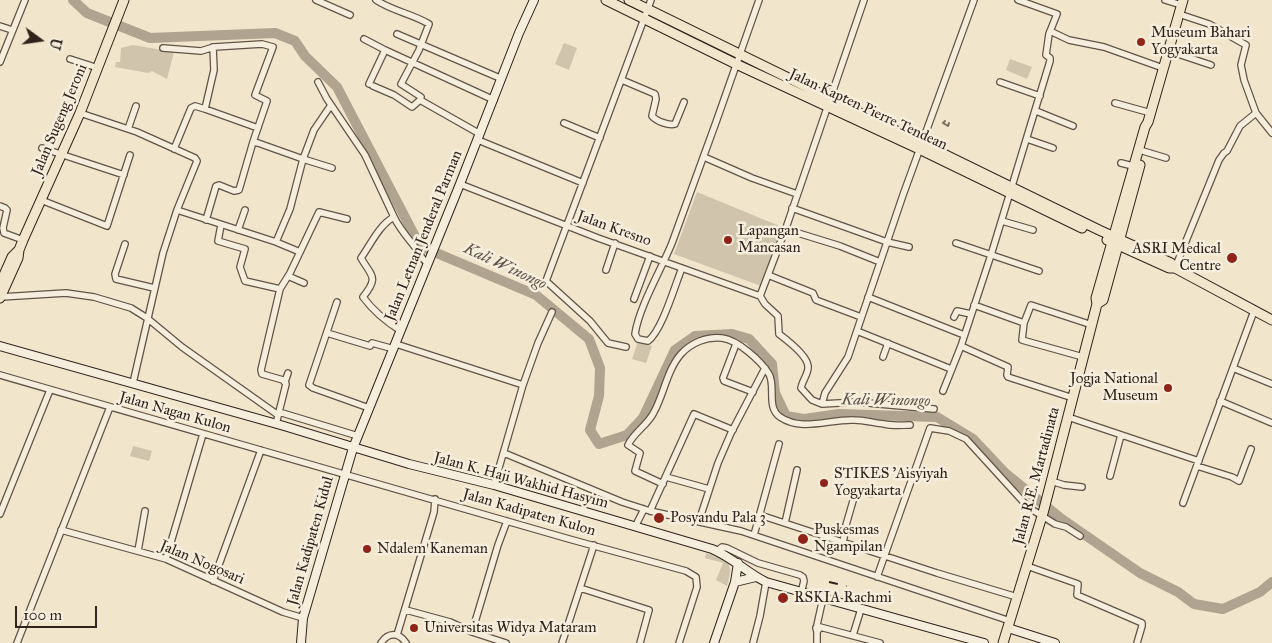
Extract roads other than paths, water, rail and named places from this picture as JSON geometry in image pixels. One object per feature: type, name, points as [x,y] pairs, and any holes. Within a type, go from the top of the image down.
[{"type":"main road","name":"Jalan Letnan Jenderal Parman","points":[[519,33],[519,24],[528,0]]},
{"type":"main road","name":"Jalan Letnan Jenderal Parman","points":[[353,448],[494,100],[519,33],[534,0]]},
{"type":"main road","name":"Jalan Kapten Pierre Tendean","points":[[606,0],[736,64],[828,102]]},
{"type":"main road","name":"Jalan Kapten Pierre Tendean","points":[[629,0],[649,5],[828,102],[1099,233],[1118,245],[1169,268],[1174,268],[1272,320]]},
{"type":"main road","name":"Jalan Sugeng Jeroni","points":[[0,284],[12,257],[19,250],[24,240],[80,113],[123,2]]},
{"type":"main road","name":"Jalan R.E. Martadinata","points":[[1003,643],[1051,482],[1097,304],[1096,298],[1118,245],[1121,220],[1133,166],[1144,127],[1151,113],[1181,6]]},
{"type":"main road","name":"Jalan R.E. Martadinata","points":[[1121,220],[1143,151],[1149,128],[1148,122]]},
{"type":"main road","points":[[1099,233],[1121,220],[1124,230],[1118,245]]},
{"type":"main road","name":"Jalan Sugeng Jeroni","points":[[0,298],[18,258],[19,250]]},
{"type":"main road","name":"Jalan K. Haji Wakhid Hasyim","points":[[0,341],[41,354],[44,358]]},
{"type":"main road","name":"Jalan K. Haji Wakhid Hasyim","points":[[0,346],[276,424],[409,464],[494,485],[717,550],[766,582],[984,643]]},
{"type":"main road","name":"Jalan Kadipaten Kidul","points":[[301,643],[303,618],[353,448]]},
{"type":"main road","points":[[714,643],[741,565]]},
{"type":"main road","points":[[735,582],[756,577]]},
{"type":"main road","points":[[1009,625],[1055,643]]},
{"type":"street","points":[[0,62],[25,0]]},
{"type":"street","points":[[316,0],[350,15]]},
{"type":"street","points":[[376,0],[429,24],[413,63],[401,84],[421,97],[420,100],[479,137],[582,183]]},
{"type":"street","points":[[388,7],[392,0]]},
{"type":"street","points":[[682,268],[656,332],[648,342],[638,339],[635,334],[640,316],[665,261],[759,0]]},
{"type":"street","points":[[864,0],[760,296],[765,304],[778,316],[779,334],[797,349],[808,364],[808,370],[801,390],[812,400],[822,404],[857,402],[934,409]]},
{"type":"street","points":[[822,404],[827,390],[848,357],[920,147],[974,0]]},
{"type":"street","points":[[1165,0],[1181,6],[1246,45],[1241,68],[1248,92],[1256,113],[1272,134]]},
{"type":"street","points":[[943,391],[991,255],[1050,61],[1050,58],[1046,55],[1050,31],[1057,14],[1023,1]]},
{"type":"street","points":[[626,347],[608,343],[590,321],[548,284],[547,278],[649,5]]},
{"type":"street","points":[[0,26],[12,30]]},
{"type":"street","points":[[1050,31],[1069,40],[1104,47],[1163,68]]},
{"type":"street","points":[[398,34],[502,79]]},
{"type":"street","points":[[364,39],[494,100]]},
{"type":"street","points":[[163,48],[201,51],[213,47],[262,44],[273,47],[255,95],[267,101],[239,190],[234,191],[219,185],[216,186],[206,220]]},
{"type":"street","points":[[205,109],[214,70],[213,47]]},
{"type":"street","points":[[386,50],[371,85],[394,95],[412,107],[420,100]]},
{"type":"street","points":[[1168,51],[1212,65]]},
{"type":"street","points":[[70,59],[98,68]]},
{"type":"street","points":[[622,80],[655,94],[656,98],[652,116],[671,125],[675,124],[684,102]]},
{"type":"street","points":[[318,82],[331,105],[365,155],[408,241],[424,261],[428,262]]},
{"type":"street","points":[[1000,82],[1040,96]]},
{"type":"street","points":[[1114,103],[1151,113]]},
{"type":"street","points":[[276,242],[290,209],[303,159],[314,130],[331,105]]},
{"type":"street","points":[[128,129],[136,106]]},
{"type":"street","points":[[174,149],[190,108],[195,106],[258,128]]},
{"type":"street","points":[[1036,111],[1074,126]]},
{"type":"street","points":[[80,113],[128,129],[197,160],[162,253],[132,383]]},
{"type":"street","points":[[1174,268],[1219,160],[1227,151],[1240,126],[1256,113]]},
{"type":"street","points":[[564,123],[600,138]]},
{"type":"street","points":[[1026,139],[1053,148]]},
{"type":"street","points":[[253,142],[332,168]]},
{"type":"street","points":[[42,148],[124,175]]},
{"type":"street","points":[[1143,151],[1166,158]]},
{"type":"street","points":[[41,200],[107,226],[130,155]]},
{"type":"street","points":[[704,157],[747,176],[797,194]]},
{"type":"street","points":[[1121,163],[1133,166]]},
{"type":"street","name":"Jalan Kresno","points":[[460,184],[615,244],[760,296]]},
{"type":"street","points":[[0,206],[7,210],[3,228],[4,233],[24,240]]},
{"type":"street","points":[[792,208],[887,242],[909,247]]},
{"type":"street","points":[[177,210],[276,242],[300,252]]},
{"type":"street","points":[[238,230],[245,210]]},
{"type":"street","points":[[285,382],[262,374],[261,370],[280,289],[319,212],[347,219]]},
{"type":"street","points":[[394,216],[382,226],[361,258],[373,277],[373,283],[364,297],[374,312],[401,331]]},
{"type":"street","points":[[1002,221],[1033,230]]},
{"type":"street","points":[[221,224],[218,243],[245,248],[240,267],[246,281],[280,289]]},
{"type":"street","points":[[785,229],[840,246],[880,262]]},
{"type":"street","points":[[956,243],[1039,271]]},
{"type":"street","points":[[125,244],[115,274],[116,279],[154,288]]},
{"type":"street","points":[[606,270],[615,244]]},
{"type":"street","points":[[634,299],[650,256]]},
{"type":"street","points":[[768,275],[813,293],[816,300],[861,317]]},
{"type":"street","points":[[288,276],[304,284]]},
{"type":"street","points":[[0,298],[66,293],[94,297],[131,308],[147,318],[182,347],[278,413],[358,436]]},
{"type":"street","points":[[868,297],[964,335]]},
{"type":"street","points":[[337,302],[310,382],[310,387],[369,408]]},
{"type":"street","points":[[974,305],[1024,323]]},
{"type":"street","points":[[1083,357],[1021,339],[1024,323],[1031,305],[1092,324]]},
{"type":"street","points":[[954,317],[956,311],[971,314]]},
{"type":"street","points":[[1183,503],[1254,311]]},
{"type":"street","points":[[494,485],[523,385],[538,343],[552,312]]},
{"type":"street","points":[[857,330],[951,369]]},
{"type":"street","points":[[327,333],[370,346],[372,343],[395,346],[523,385]]},
{"type":"street","points":[[663,484],[635,471],[640,455],[636,449],[628,445],[652,417],[675,363],[694,343],[722,338],[736,344],[757,358],[771,379],[773,409],[776,414],[786,420],[799,424],[852,420],[910,425]]},
{"type":"street","points":[[882,357],[888,343]]},
{"type":"street","points":[[736,344],[723,378],[724,381],[753,392]]},
{"type":"street","points":[[960,346],[1008,367],[1006,375],[1008,377],[1073,398]]},
{"type":"street","points":[[699,521],[716,469],[733,430],[765,368]]},
{"type":"street","points":[[1233,368],[1272,384]]},
{"type":"street","points":[[276,424],[288,373]]},
{"type":"street","name":"Jalan Nagan Kulon","points":[[0,375],[344,474]]},
{"type":"street","points":[[0,514],[50,390]]},
{"type":"street","points":[[1220,401],[1272,423]]},
{"type":"street","points":[[17,643],[110,407]]},
{"type":"street","points":[[635,526],[663,484],[694,414],[733,430]]},
{"type":"street","points":[[1068,417],[1198,463],[1239,481],[1251,449]]},
{"type":"street","points":[[877,576],[930,428],[948,431],[966,439],[1028,507],[1042,514],[1055,524],[1066,527],[1080,536]]},
{"type":"street","points":[[166,560],[203,434]]},
{"type":"street","points":[[1110,476],[1121,435]]},
{"type":"street","points":[[754,536],[779,444]]},
{"type":"street","points":[[212,581],[261,450]]},
{"type":"street","points":[[504,453],[613,499],[647,510],[699,521],[754,536],[877,576],[1009,625]]},
{"type":"street","points":[[785,523],[797,470]]},
{"type":"street","name":"Jalan Kadipaten Kulon","points":[[344,474],[686,571],[696,577],[697,587],[679,643]]},
{"type":"street","points":[[666,477],[709,490]]},
{"type":"street","points":[[1051,482],[1082,487]]},
{"type":"street","points":[[843,542],[855,494],[859,495],[861,491],[870,494]]},
{"type":"street","points":[[398,635],[434,512],[435,499]]},
{"type":"street","points":[[434,512],[443,501]]},
{"type":"street","points":[[138,551],[145,511]]},
{"type":"street","points":[[760,515],[1017,597]]},
{"type":"street","points":[[472,632],[507,521]]},
{"type":"street","name":"Jalan Nogosari","points":[[60,530],[166,560],[283,612],[303,618]]},
{"type":"street","points":[[562,643],[594,545]]},
{"type":"street","points":[[717,550],[722,547],[727,548],[758,563],[802,576],[804,581],[802,593]]},
{"type":"street","points":[[741,565],[758,563]]},
{"type":"street","points":[[1027,566],[1078,584],[1077,595],[1142,623],[1137,643]]},
{"type":"street","points":[[753,643],[766,582]]},
{"type":"street","points":[[580,588],[650,610],[640,643]]},
{"type":"street","points":[[818,643],[816,630],[823,598]]},
{"type":"street","points":[[853,638],[860,608]]},
{"type":"street","points":[[406,610],[450,622],[472,632],[506,643]]},
{"type":"street","points":[[816,630],[820,627],[853,638],[880,643]]},
{"type":"street","points":[[381,643],[389,635],[398,635],[406,643]]},
{"type":"waterway","name":"Kali Winongo","points":[[73,0],[87,13],[150,38],[275,33],[295,41],[305,56],[337,87],[420,246],[536,295],[589,339],[600,368],[599,396],[590,430],[599,444],[627,435],[643,418],[675,350],[695,336],[732,334],[749,339],[772,364],[775,393],[786,416],[804,419],[839,414],[937,417],[973,439],[1005,473],[1059,517],[1140,573],[1178,592],[1194,604],[1223,609],[1260,592],[1272,582]]},
{"type":"waterway","points":[[945,121],[943,123],[948,126],[949,123]]},
{"type":"railway","points":[[829,582],[847,586]]},
{"type":"place","name":"Museum Bahari Yogyakarta","points":[[1141,42]]},
{"type":"place","name":"Lapangan Mancasan","points":[[728,240]]},
{"type":"place","name":"ASRI Medical Centre","points":[[1232,258]]},
{"type":"place","name":"Jogja National Museum","points":[[1168,388]]},
{"type":"place","name":"STIKES 'Aisyiyah Yogyakarta","points":[[824,483]]},
{"type":"place","name":"Posyandu Pala 3","points":[[659,518]]},
{"type":"place","name":"Puskesmas Ngampilan","points":[[803,539]]},
{"type":"place","name":"Ndalem Kaneman","points":[[367,549]]},
{"type":"place","name":"RSKIA Rachmi","points":[[783,598]]},
{"type":"place","name":"Universitas Widya Mataram","points":[[414,628]]}]
